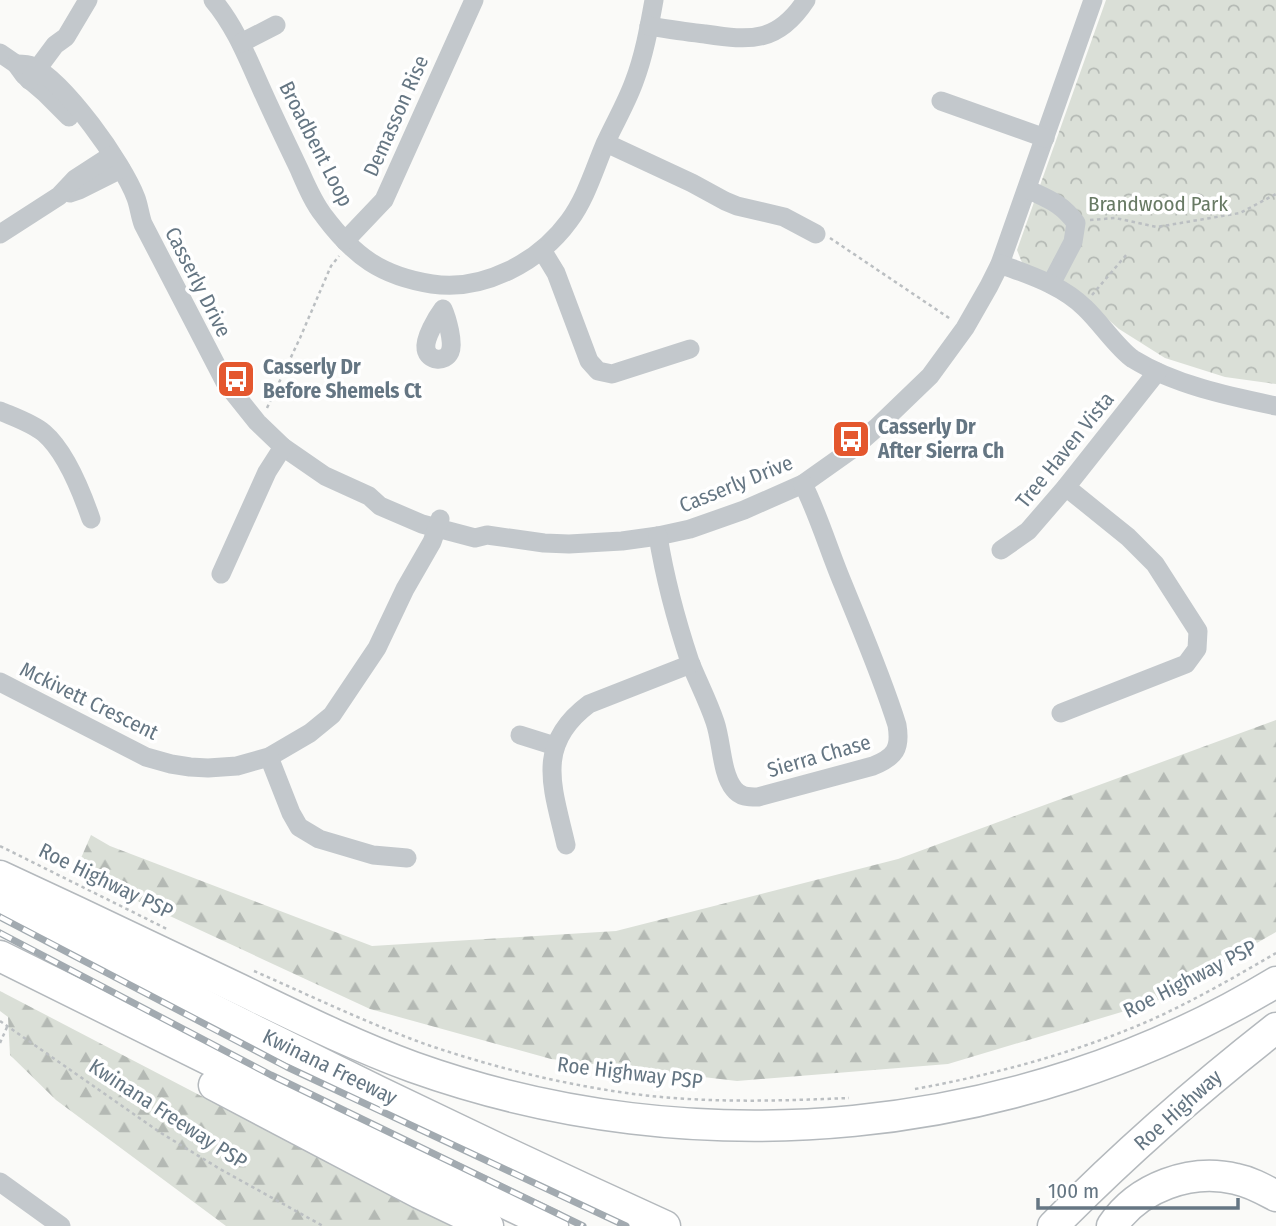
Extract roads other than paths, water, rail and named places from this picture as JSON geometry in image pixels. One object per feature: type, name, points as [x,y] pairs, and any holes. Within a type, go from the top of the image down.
[{"type":"highway","points":[[0,876],[337,1036],[411,1066],[527,1101],[607,1115],[687,1124],[768,1126],[848,1122],[928,1111],[1007,1094],[1085,1071],[1160,1041],[1276,982]]},
{"type":"highway","name":"Kwinana Freeway","points":[[0,899],[322,1065],[665,1226]]},
{"type":"highway","points":[[0,956],[286,1098],[553,1226]]},
{"type":"highway","points":[[0,966],[262,1111],[488,1226]]},
{"type":"highway","name":"Roe Highway","points":[[1053,1226],[1203,1086],[1276,1028]]},
{"type":"highway","points":[[1112,1226],[1131,1205],[1149,1192],[1170,1182],[1192,1177],[1236,1179],[1258,1186],[1276,1196]]},
{"type":"street","points":[[38,79],[66,52],[66,37],[89,0]]},
{"type":"street","name":"Broadbent Loop","points":[[213,0],[241,43],[277,124],[322,214],[347,243],[371,264],[408,280],[445,286],[468,284],[521,265],[542,250],[569,221],[585,192],[634,83],[654,0]]},
{"type":"street","name":"Demasson Rise","points":[[347,243],[384,200],[474,0]]},
{"type":"street","points":[[649,26],[732,39],[756,38],[773,33],[786,24],[806,0]]},
{"type":"street","name":"Casserly Drive","points":[[8,58],[24,75],[38,79],[88,120],[112,165],[136,197],[143,224],[225,382],[257,422],[283,447],[325,476],[369,496],[380,506],[431,521],[473,528],[487,536],[569,544],[622,541],[690,529],[744,510],[803,484],[868,436],[930,376],[965,328],[1000,264],[1093,0]]},
{"type":"street","points":[[241,43],[276,25]]},
{"type":"street","points":[[941,101],[1045,138]]},
{"type":"street","points":[[606,143],[725,201],[784,217],[817,234]]},
{"type":"street","points":[[0,234],[59,195],[75,179],[112,165]]},
{"type":"street","points":[[1027,189],[1057,203],[1076,223],[1073,242],[1051,284]]},
{"type":"street","points":[[542,250],[556,273],[589,361],[598,371],[612,374],[690,349]]},
{"type":"street","points":[[1000,264],[1051,284],[1084,306],[1130,357],[1157,372],[1202,388],[1276,406]]},
{"type":"street","points":[[443,309],[445,286]]},
{"type":"street","name":"Tree Haven Vista","points":[[1001,550],[1028,531],[1157,372]]},
{"type":"street","points":[[0,411],[41,431],[54,442],[82,492],[91,519]]},
{"type":"street","points":[[220,574],[267,472],[283,447]]},
{"type":"street","name":"Sierra Chase","points":[[658,536],[665,578],[691,664],[716,724],[727,777],[738,794],[758,797],[887,761],[895,752],[899,736],[897,725],[884,685],[803,484]]},
{"type":"street","points":[[1061,713],[1186,664],[1197,649],[1198,631],[1155,564],[1128,537],[1066,486]]},
{"type":"street","name":"Mckivett Crescent","points":[[0,682],[146,757],[171,764],[208,768],[237,766],[269,757],[310,733],[332,715],[377,648],[405,589],[431,521]]},
{"type":"street","points":[[566,845],[551,770],[555,746],[562,729],[575,714],[589,704],[691,664]]},
{"type":"street","points":[[520,735],[555,746]]},
{"type":"street","points":[[269,757],[299,827],[319,839],[373,855],[407,858]]},
{"type":"street","points":[[0,1182],[61,1226]]},
{"type":"railway","points":[[0,917],[287,1067],[626,1226]]},
{"type":"railway","points":[[0,933],[271,1075],[583,1226]]},
{"type":"place","name":"Casserly Dr Before Shemels Ct","points":[[236,379]]},
{"type":"place","name":"Casserly Dr After Sierra Ch","points":[[851,439]]},
{"type":"park label","name":"Brandwood Park","points":[[1158,204]]}]
